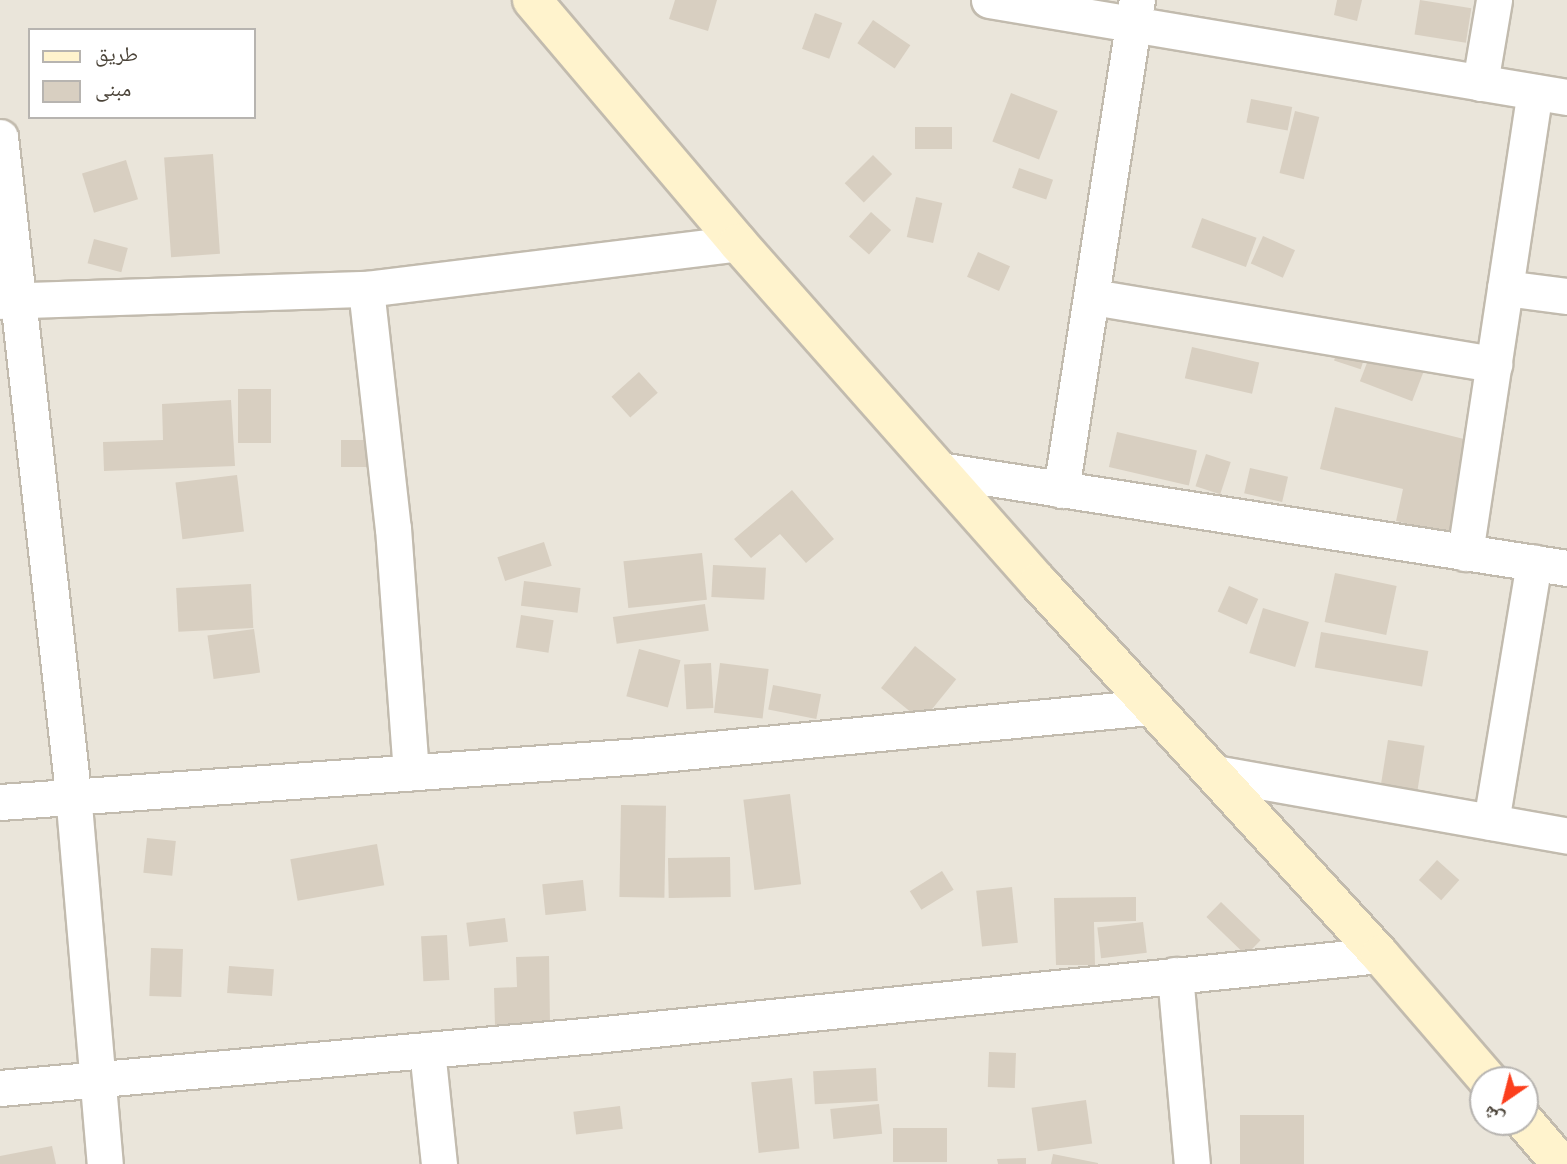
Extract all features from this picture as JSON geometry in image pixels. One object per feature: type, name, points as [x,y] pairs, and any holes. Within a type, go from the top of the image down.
[{"type":"street","points":[[532,0],[738,243],[939,470],[1150,707],[1380,955],[1476,1066]]},
{"type":"street","points":[[989,0],[1135,13],[1551,95],[1505,288],[1465,553]]},
{"type":"street","points":[[1480,83],[1494,0]]},
{"type":"street","points":[[1061,490],[1135,13]]},
{"type":"street","points":[[0,137],[9,300],[73,793],[100,1079],[105,1164]]},
{"type":"street","points":[[9,300],[366,289],[738,243]]},
{"type":"street","points":[[1505,288],[1567,296]]},
{"type":"street","points":[[366,289],[393,528],[411,772]]},
{"type":"street","points":[[1093,297],[1493,364]]},
{"type":"street","points":[[939,470],[1550,565],[1491,822]]},
{"type":"street","points":[[0,802],[73,793],[411,772],[867,737],[1150,707]]},
{"type":"street","points":[[1215,774],[1567,835]]},
{"type":"street","points":[[0,1088],[426,1050],[1380,955]]},
{"type":"street","points":[[1175,975],[1192,1164]]},
{"type":"street","points":[[426,1050],[439,1164]]},
{"type":"street","points":[[1537,1136],[1561,1164]]},
{"type":"shaded area","points":[[0,0],[1567,0],[1567,1164],[0,1164]]},
{"type":"building","points":[[675,0],[717,0],[708,31],[669,19]]},
{"type":"building","points":[[1337,0],[1362,0],[1357,21],[1334,15]]},
{"type":"building","points":[[1420,0],[1471,8],[1466,43],[1415,35]]},
{"type":"building","points":[[815,13],[842,23],[829,59],[802,49]]},
{"type":"building","points":[[873,20],[910,45],[895,68],[857,43]]},
{"type":"building","points":[[1011,93],[1058,111],[1039,159],[992,142]]},
{"type":"building","points":[[1251,99],[1292,107],[1288,131],[1246,123]]},
{"type":"building","points":[[1295,111],[1319,117],[1304,179],[1280,173]]},
{"type":"building","points":[[915,127],[952,127],[952,149],[915,149]]},
{"type":"building","points":[[213,154],[220,254],[171,257],[164,157]]},
{"type":"building","points":[[873,155],[892,174],[864,202],[845,183]]},
{"type":"building","points":[[126,160],[138,199],[94,213],[82,173]]},
{"type":"building","points":[[1019,168],[1053,180],[1046,200],[1012,188]]},
{"type":"building","points":[[916,197],[942,203],[933,243],[907,237]]},
{"type":"building","points":[[871,212],[891,230],[869,255],[849,237]]},
{"type":"building","points":[[1202,218],[1257,238],[1246,267],[1191,247]]},
{"type":"building","points":[[1263,236],[1295,250],[1283,278],[1251,263]]},
{"type":"building","points":[[94,239],[128,248],[121,272],[88,263]]},
{"type":"building","points":[[978,252],[1010,266],[999,291],[967,277]]},
{"type":"building","points":[[1380,329],[1432,349],[1412,401],[1360,381]]},
{"type":"building","points":[[1343,333],[1370,342],[1361,369],[1334,361]]},
{"type":"building","points":[[1192,347],[1259,363],[1252,394],[1185,378]]},
{"type":"building","points":[[639,372],[658,393],[630,418],[612,397]]},
{"type":"building","points":[[238,389],[271,389],[271,443],[238,443]]},
{"type":"building","points":[[231,400],[235,466],[104,471],[103,442],[163,440],[162,404]]},
{"type":"building","points":[[1335,407],[1476,442],[1454,535],[1396,521],[1403,489],[1320,469]]},
{"type":"building","points":[[1117,432],[1197,450],[1189,486],[1109,467]]},
{"type":"building","points":[[341,440],[373,440],[373,467],[341,467]]},
{"type":"building","points":[[1206,454],[1231,462],[1220,494],[1195,486]]},
{"type":"building","points":[[1250,468],[1288,477],[1282,502],[1244,493]]},
{"type":"building","points":[[237,475],[244,532],[182,539],[175,483]]},
{"type":"building","points":[[792,490],[834,539],[806,563],[780,534],[751,558],[734,539]]},
{"type":"building","points":[[544,542],[552,566],[505,581],[497,557]]},
{"type":"building","points":[[702,553],[707,600],[628,608],[623,561]]},
{"type":"building","points":[[713,565],[766,568],[764,600],[711,597]]},
{"type":"building","points":[[1335,573],[1397,586],[1386,635],[1325,622]]},
{"type":"building","points":[[524,581],[581,588],[578,613],[521,606]]},
{"type":"building","points":[[251,584],[253,628],[178,632],[176,588]]},
{"type":"building","points":[[1229,586],[1258,599],[1247,625],[1218,612]]},
{"type":"building","points":[[705,604],[709,631],[617,644],[613,617]]},
{"type":"building","points":[[1263,608],[1309,622],[1295,667],[1249,653]]},
{"type":"building","points":[[521,615],[554,620],[548,653],[516,648]]},
{"type":"building","points":[[254,629],[260,673],[214,679],[207,636]]},
{"type":"building","points":[[1321,632],[1428,651],[1422,686],[1315,667]]},
{"type":"building","points":[[915,646],[956,679],[922,721],[881,688]]},
{"type":"building","points":[[639,649],[681,660],[668,707],[626,696]]},
{"type":"building","points":[[711,663],[713,708],[686,709],[684,664]]},
{"type":"building","points":[[720,663],[769,669],[763,719],[714,713]]},
{"type":"building","points":[[773,685],[821,694],[816,719],[768,710]]},
{"type":"building","points":[[1388,740],[1425,746],[1413,817],[1377,811]]},
{"type":"building","points":[[790,794],[801,884],[754,890],[743,800]]},
{"type":"building","points":[[621,805],[666,806],[664,898],[619,897]]},
{"type":"building","points":[[147,838],[176,841],[172,876],[143,873]]},
{"type":"building","points":[[377,844],[384,885],[298,901],[290,859]]},
{"type":"building","points":[[730,857],[731,897],[669,898],[668,858]]},
{"type":"building","points":[[1437,860],[1459,880],[1441,900],[1419,880]]},
{"type":"building","points":[[942,871],[954,890],[921,910],[910,891]]},
{"type":"building","points":[[583,880],[586,911],[545,915],[542,884]]},
{"type":"building","points":[[1012,887],[1018,943],[982,946],[976,891]]},
{"type":"building","points":[[1136,897],[1136,921],[1094,922],[1095,965],[1056,965],[1054,898]]},
{"type":"building","points":[[1221,902],[1261,940],[1246,955],[1206,917]]},
{"type":"building","points":[[505,918],[508,942],[469,947],[466,923]]},
{"type":"building","points":[[1143,922],[1147,953],[1101,958],[1097,928]]},
{"type":"building","points":[[447,935],[449,980],[423,981],[421,936]]},
{"type":"building","points":[[151,948],[183,949],[181,997],[149,996]]},
{"type":"building","points":[[549,956],[550,1024],[495,1026],[494,988],[517,987],[516,957]]},
{"type":"building","points":[[229,966],[274,969],[272,996],[227,993]]},
{"type":"building","points":[[989,1052],[1016,1053],[1015,1088],[988,1087]]},
{"type":"building","points":[[876,1068],[878,1101],[815,1104],[813,1071]]},
{"type":"building","points":[[792,1078],[799,1149],[759,1153],[751,1082]]},
{"type":"building","points":[[1086,1100],[1092,1144],[1038,1151],[1032,1108]]},
{"type":"building","points":[[879,1104],[882,1134],[833,1139],[830,1109]]},
{"type":"building","points":[[620,1106],[623,1129],[576,1135],[573,1112]]},
{"type":"building","points":[[1240,1115],[1304,1115],[1304,1164],[1240,1164]]},
{"type":"building","points":[[893,1128],[947,1128],[947,1162],[893,1162]]},
{"type":"building","points":[[52,1146],[56,1164],[0,1164],[0,1156]]},
{"type":"building","points":[[1053,1154],[1098,1163],[1098,1164],[1051,1164]]},
{"type":"building","points":[[1026,1158],[1026,1164],[998,1164],[997,1159]]}]
